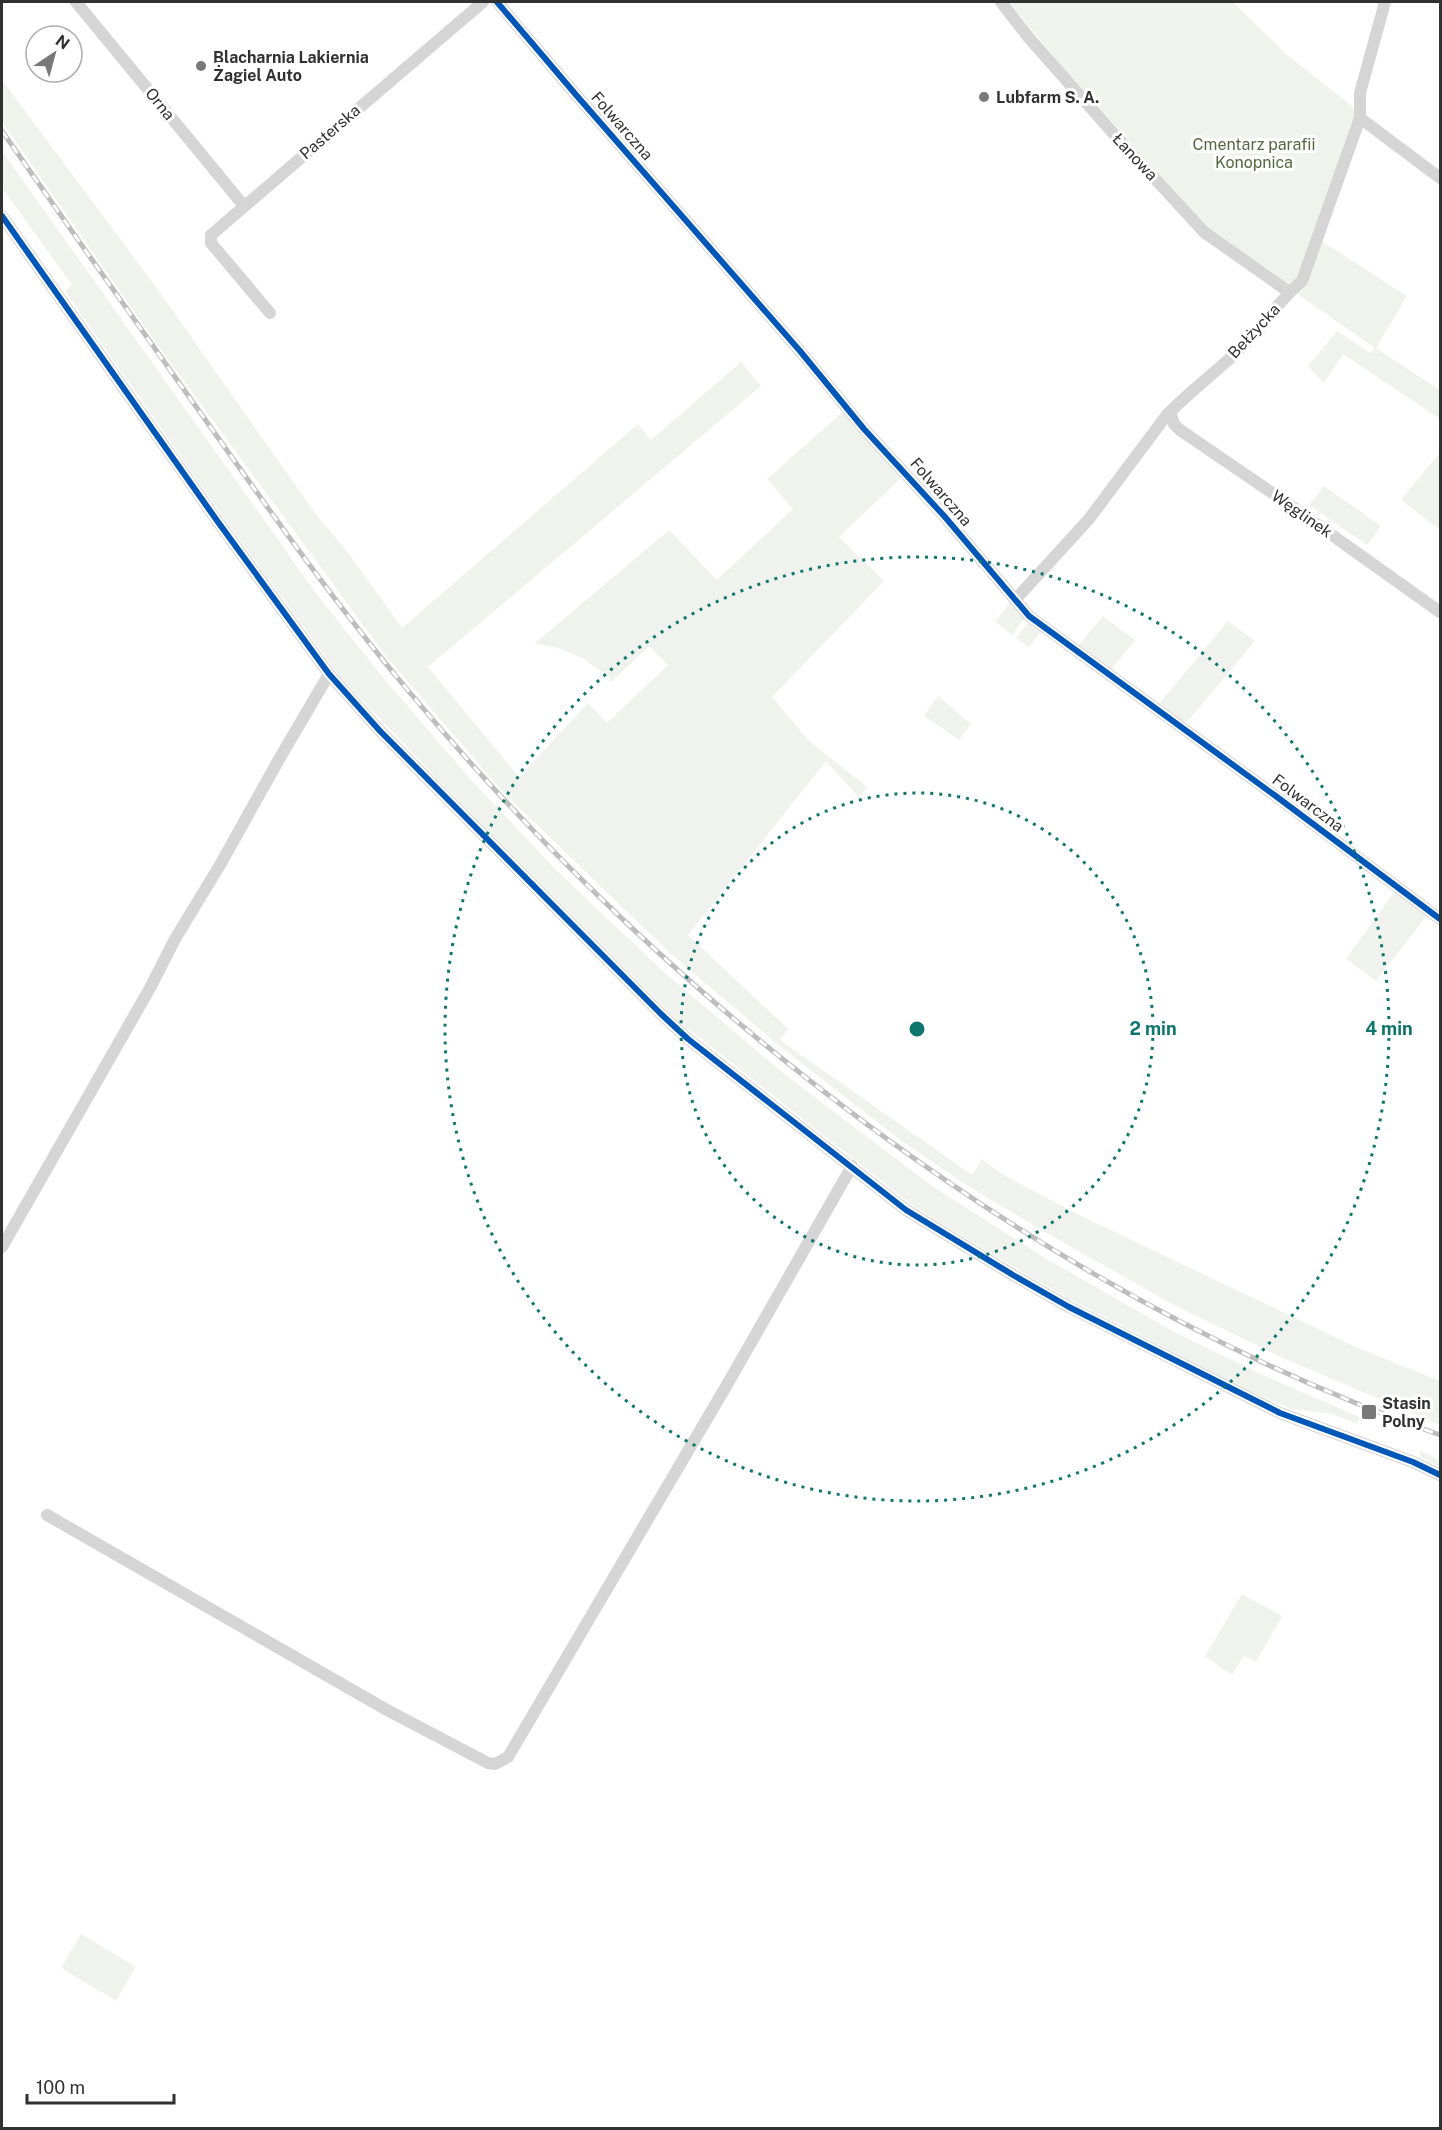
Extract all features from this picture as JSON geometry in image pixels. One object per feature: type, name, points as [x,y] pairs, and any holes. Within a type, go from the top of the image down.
[{"type":"street","name":"Orna","points":[[76,2],[244,206]]},
{"type":"street","name":"Pasterska","points":[[270,313],[211,243],[211,236],[483,2]]},
{"type":"street","name":"Folwarczna","points":[[498,2],[785,334],[864,429],[945,517],[1029,616],[1440,919]]},
{"type":"street","name":"Łanowa","points":[[1001,2],[1029,38],[1204,232],[1289,292]]},
{"type":"street","name":"Bełżycka","points":[[1015,600],[1089,519],[1170,412],[1239,350],[1263,326],[1289,292],[1302,281],[1360,118],[1360,93],[1385,2]]},
{"type":"street","points":[[1360,118],[1440,178]]},
{"type":"street","points":[[2,216],[218,522],[329,674],[380,730],[661,1014],[712,1058],[906,1210],[1069,1307],[1280,1413],[1413,1462],[1440,1475]]},
{"type":"street","name":"Węglinek","points":[[1170,412],[1174,424],[1180,430],[1440,612]]},
{"type":"street","points":[[2,1247],[329,674]]},
{"type":"street","points":[[48,1515],[387,1710],[488,1763],[495,1764],[508,1757],[514,1747],[728,1383],[852,1166]]},
{"type":"green space","name":"Cmentarz parafii Konopnica","points":[[1009,2],[1233,2],[1285,53],[1353,107],[1356,119],[1295,283],[1288,286],[1207,227],[1059,63]]},
{"type":"green space","points":[[2,80],[153,283],[318,517],[346,550],[402,628],[638,424],[651,440],[741,362],[761,386],[428,667],[519,777],[588,703],[607,723],[668,665],[649,646],[610,683],[610,678],[592,664],[575,655],[557,648],[534,644],[669,530],[717,580],[793,509],[767,479],[845,410],[903,476],[839,537],[884,581],[772,697],[809,741],[867,787],[859,798],[826,761],[688,935],[788,1029],[780,1040],[972,1175],[982,1159],[1002,1174],[1075,1213],[1358,1348],[1440,1381],[1440,1425],[1281,1357],[1174,1305],[966,1185],[899,1139],[777,1044],[670,953],[503,792],[386,656],[156,343],[2,122]]},
{"type":"green space","points":[[2,151],[318,596],[381,675],[472,781],[557,871],[667,975],[787,1076],[932,1186],[1045,1258],[1176,1333],[1265,1376],[1360,1417],[1357,1424],[1332,1414],[1291,1409],[1247,1390],[1022,1272],[916,1208],[676,1019],[476,819],[340,677],[214,504],[65,291],[72,285],[2,188]]},
{"type":"green space","points":[[1320,240],[1407,296],[1376,348],[1440,390],[1440,419],[1343,354],[1324,383],[1308,366],[1337,331],[1370,353],[1375,348],[1296,293]]},
{"type":"green space","points":[[1440,452],[1440,530],[1401,500]]},
{"type":"green space","points":[[1324,486],[1381,526],[1367,545],[1309,505]]},
{"type":"green space","points":[[1012,600],[1025,617],[1012,635],[995,622]]},
{"type":"green space","points":[[1103,616],[1135,640],[1111,670],[1078,646]]},
{"type":"green space","points":[[1030,621],[1042,630],[1029,647],[1016,638]]},
{"type":"green space","points":[[1228,621],[1255,641],[1188,721],[1182,722],[1158,705]]},
{"type":"green space","points":[[938,696],[971,724],[959,740],[924,716]]},
{"type":"green space","points":[[1397,888],[1429,913],[1376,981],[1346,959]]},
{"type":"green space","points":[[1419,1450],[1440,1460],[1440,1468],[1421,1457]]},
{"type":"green space","points":[[1242,1594],[1282,1616],[1256,1662],[1244,1656],[1232,1675],[1205,1656]]},
{"type":"green space","points":[[81,1934],[136,1967],[116,2001],[61,1968]]},
{"type":"railway","points":[[2,131],[252,486],[356,626],[411,694],[515,812],[629,925],[750,1032],[878,1132],[1011,1224],[1150,1305],[1294,1376],[1440,1435]]},
{"type":"cycle path","points":[[497,2],[800,351],[864,429],[945,517],[1029,616],[1440,919]]},
{"type":"cycle path","points":[[2,216],[218,522],[329,674],[380,731],[688,1039],[906,1210],[1013,1275],[1069,1307],[1280,1413],[1413,1462],[1440,1475]]},
{"type":"place","name":"Blacharnia Lakiernia Żagiel Auto","points":[[201,66]]},
{"type":"place","name":"Lubfarm S. A.","points":[[984,97]]},
{"type":"place","name":"Stasin Polny","points":[[1369,1412]]}]
